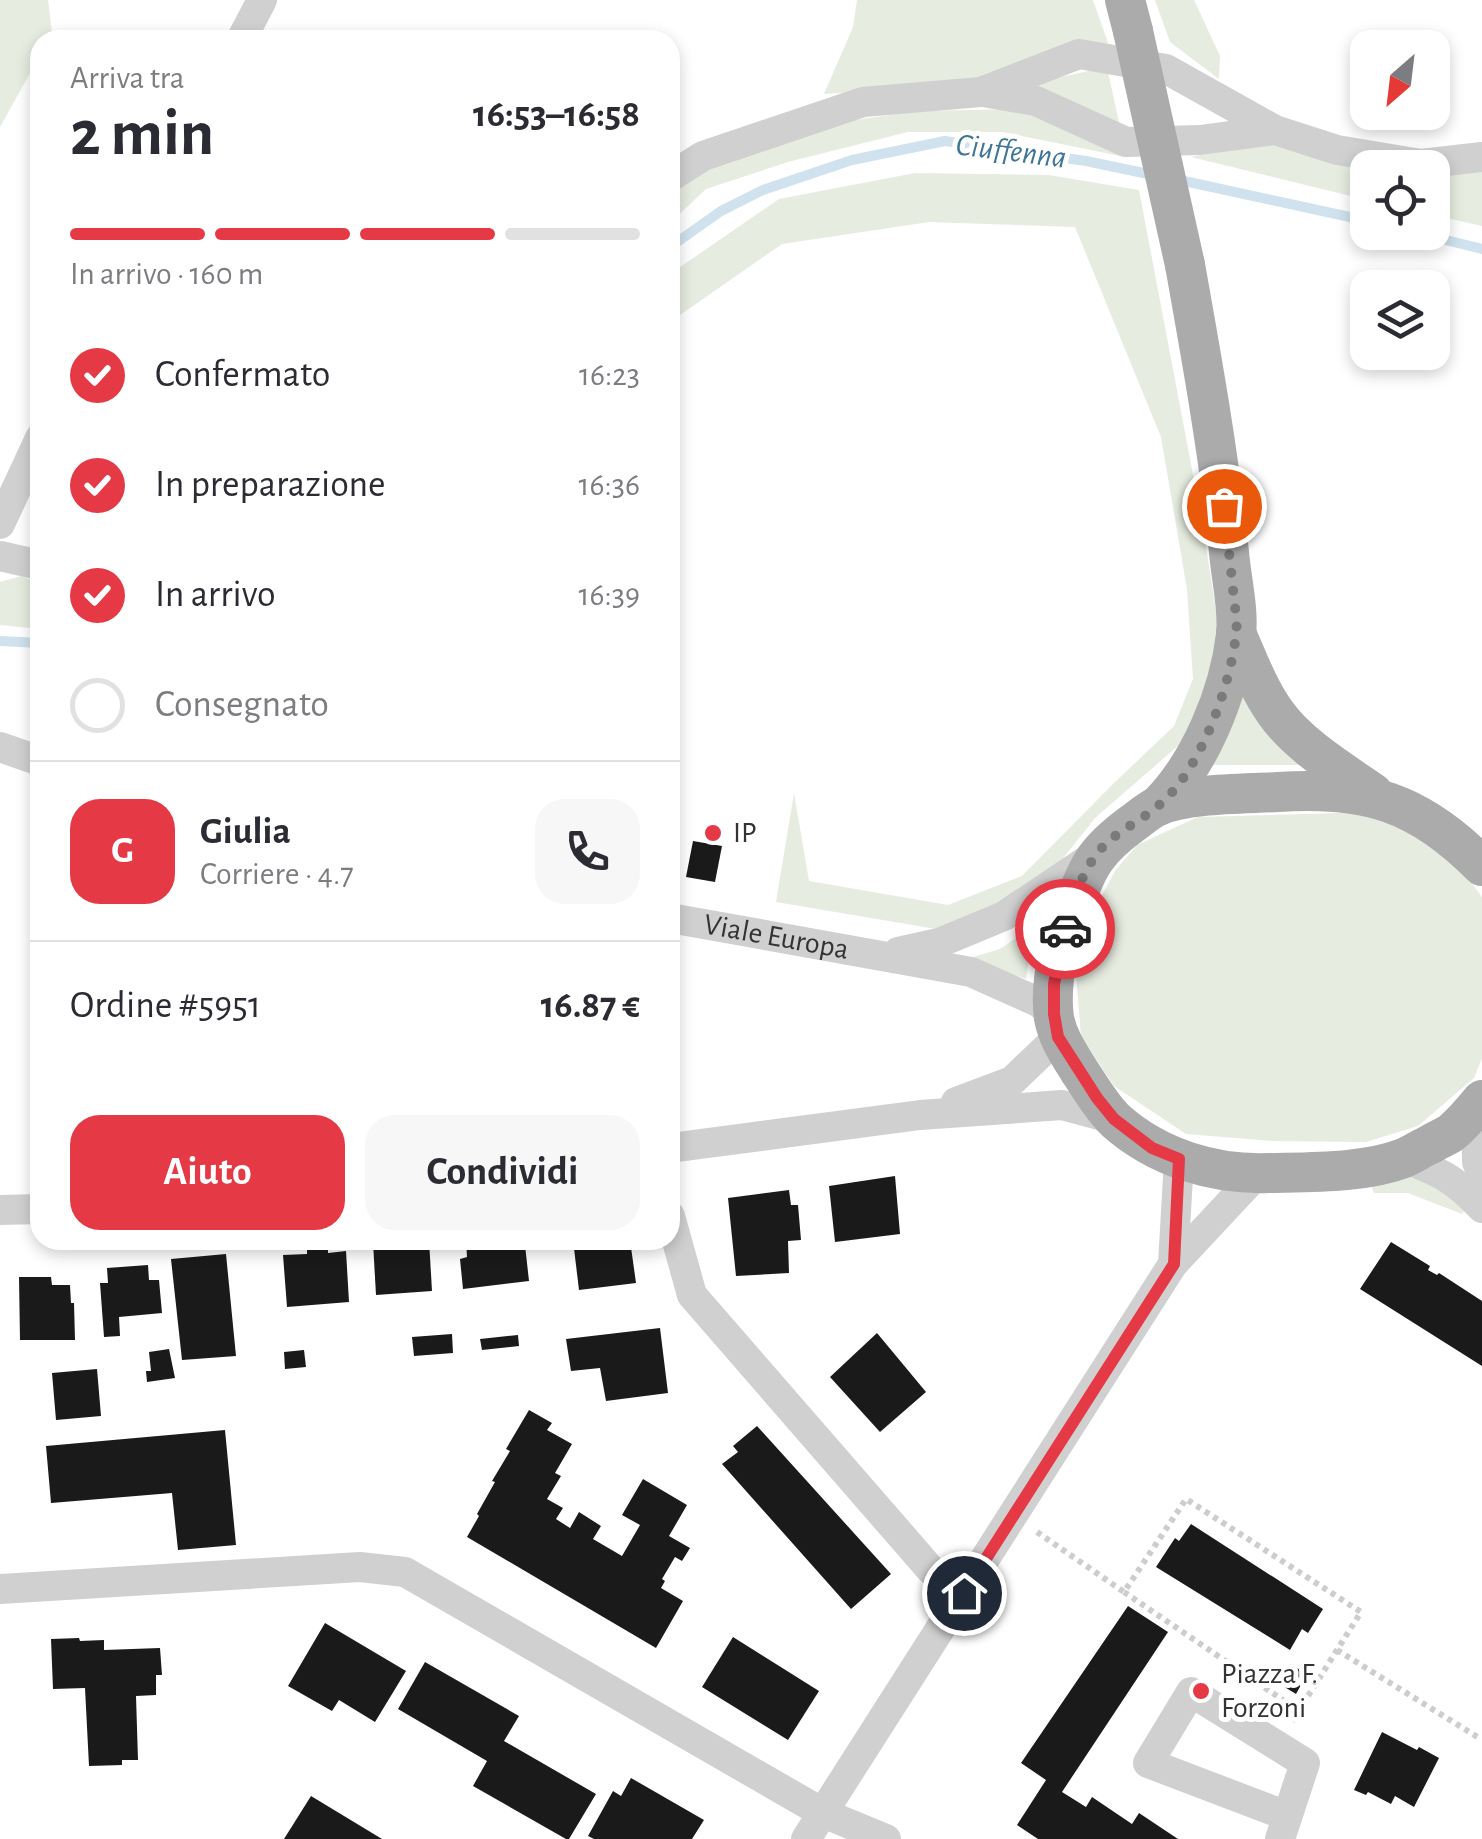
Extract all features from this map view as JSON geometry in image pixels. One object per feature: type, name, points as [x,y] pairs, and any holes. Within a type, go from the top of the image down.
[{"type":"main road","points":[[1129,15],[1203,362],[1236,633],[1211,724],[1188,769],[1158,806],[1106,843],[1082,882],[1066,924],[1054,984],[1056,1026],[1097,1098],[1114,1119],[1152,1148],[1210,1168],[1258,1173],[1344,1171],[1402,1158],[1450,1134],[1479,1104]]},
{"type":"main road","points":[[1236,633],[1276,714],[1324,758],[1381,798],[1429,821],[1482,866]]},
{"type":"main road","points":[[1158,806],[1182,800],[1301,790],[1381,798]]},
{"type":"street","points":[[246,30],[262,0]]},
{"type":"street","points":[[981,92],[1079,54],[1166,68],[1274,130],[1337,150],[1421,164],[1482,158]]},
{"type":"street","points":[[680,171],[703,156],[863,102],[981,92],[1036,101],[1126,142],[1200,140],[1274,130]]},
{"type":"street","points":[[0,524],[30,460]]},
{"type":"street","points":[[0,556],[30,563]]},
{"type":"street","points":[[0,747],[30,758]]},
{"type":"street","name":"Viale Europa","points":[[883,955],[939,943],[991,922],[1095,856]]},
{"type":"street","name":"Viale Europa","points":[[680,920],[971,972],[1038,1002],[1056,1026]]},
{"type":"street","points":[[920,1115],[1012,1081],[1056,1026]]},
{"type":"street","points":[[1479,1104],[1478,1162],[1482,1174]]},
{"type":"street","points":[[680,1147],[920,1115],[1062,1105],[1114,1119]]},
{"type":"street","points":[[1402,1158],[1455,1181],[1482,1208]]},
{"type":"street","points":[[1174,1264],[1179,1159]]},
{"type":"street","points":[[806,1839],[1174,1264],[1258,1173]]},
{"type":"street","points":[[0,1210],[30,1209]]},
{"type":"street","points":[[680,1250],[692,1294],[931,1570],[964,1593]]},
{"type":"street","points":[[0,1589],[360,1567],[405,1572],[823,1813],[886,1839]]},
{"type":"street","points":[[1191,1692],[1304,1762],[1283,1828],[1148,1763],[1191,1692]]},
{"type":"path","points":[[1124,1592],[1186,1500],[1361,1612],[1277,1746]]},
{"type":"path","points":[[1014,1516],[1299,1711]]},
{"type":"path","points":[[1337,1650],[1481,1737]]},
{"type":"shaded area","points":[[0,0],[48,0],[52,30],[30,30],[30,73],[0,127]]},
{"type":"shaded area","points":[[857,0],[1093,0],[1109,46],[980,84],[824,94],[853,27]]},
{"type":"shaded area","points":[[1155,0],[1194,0],[1220,56],[1219,79],[1170,42]]},
{"type":"shaded area","points":[[1107,67],[1120,127],[1024,85]]},
{"type":"shaded area","points":[[1022,109],[1125,149],[1125,157],[1003,132],[908,132],[788,162],[706,189],[680,214],[680,185],[708,168],[833,123],[919,111]]},
{"type":"shaded area","points":[[1271,140],[1350,163],[1350,196],[1191,157]]},
{"type":"shaded area","points":[[1482,169],[1482,226],[1450,219],[1450,172]]},
{"type":"shaded area","points":[[915,173],[1049,175],[1139,190],[1222,648],[1194,732],[1095,818],[1053,871],[1004,906],[942,930],[776,902],[794,793],[809,881],[948,905],[1022,876],[1174,726],[1193,679],[1187,589],[1161,437],[1075,227],[929,222],[782,244],[680,315],[680,267],[779,199]]},
{"type":"shaded area","points":[[21,576],[30,580],[30,628],[0,625],[0,582]]},
{"type":"shaded area","points":[[1244,681],[1308,765],[1203,765],[1231,728]]},
{"type":"shaded area","points":[[1375,812],[1415,832],[1465,874],[1482,897],[1482,1058],[1474,1078],[1418,1126],[1366,1142],[1272,1141],[1186,1134],[1114,1086],[1081,1036],[1076,975],[1090,918],[1115,871],[1137,845],[1198,817]]},
{"type":"shaded area","points":[[1034,926],[1026,979],[963,960],[1000,949]]},
{"type":"shaded area","points":[[1406,1176],[1435,1182],[1465,1210],[1462,1214],[1408,1193],[1374,1193],[1371,1185]]},
{"type":"building","points":[[693,841],[722,846],[715,882],[686,877]]},
{"type":"building","points":[[895,1176],[900,1234],[835,1242],[829,1186]]},
{"type":"building","points":[[789,1190],[791,1205],[798,1205],[801,1240],[788,1241],[789,1273],[736,1276],[728,1198]]},
{"type":"building","points":[[1391,1242],[1430,1266],[1428,1270],[1482,1301],[1482,1366],[1360,1289]]},
{"type":"building","points":[[307,1250],[346,1251],[349,1302],[287,1307],[283,1255],[307,1254]]},
{"type":"building","points":[[373,1250],[430,1250],[432,1291],[376,1295]]},
{"type":"building","points":[[467,1250],[526,1250],[529,1281],[463,1289],[460,1259],[467,1257]]},
{"type":"building","points":[[574,1250],[631,1250],[636,1283],[579,1290]]},
{"type":"building","points":[[226,1254],[236,1356],[182,1360],[171,1259]]},
{"type":"building","points":[[148,1265],[149,1280],[159,1280],[162,1313],[119,1317],[120,1336],[104,1337],[100,1283],[108,1283],[107,1268]]},
{"type":"building","points":[[19,1277],[51,1277],[52,1285],[70,1285],[75,1340],[20,1340]]},
{"type":"building","points":[[660,1328],[668,1393],[606,1401],[600,1368],[571,1371],[566,1339]]},
{"type":"building","points":[[877,1333],[926,1392],[880,1432],[830,1377]]},
{"type":"building","points":[[452,1334],[453,1353],[414,1356],[412,1337]]},
{"type":"building","points":[[518,1335],[519,1346],[482,1350],[480,1339]]},
{"type":"building","points":[[169,1349],[175,1378],[147,1382],[146,1371],[151,1371],[149,1352]]},
{"type":"building","points":[[304,1350],[306,1367],[285,1369],[284,1352]]},
{"type":"building","points":[[97,1369],[101,1416],[56,1420],[52,1373]]},
{"type":"building","points":[[529,1410],[552,1423],[547,1430],[572,1444],[555,1473],[561,1476],[547,1499],[563,1508],[556,1519],[570,1528],[579,1512],[601,1526],[593,1539],[622,1556],[640,1525],[622,1515],[643,1479],[687,1505],[669,1536],[690,1548],[682,1561],[675,1557],[661,1588],[683,1601],[656,1648],[467,1537],[510,1451],[506,1449]]},
{"type":"building","points":[[757,1426],[891,1574],[851,1609],[722,1464],[738,1452],[733,1446]]},
{"type":"building","points":[[225,1430],[236,1545],[178,1550],[172,1493],[51,1503],[46,1446]]},
{"type":"building","points":[[1191,1524],[1323,1609],[1308,1633],[1302,1629],[1290,1650],[1156,1567],[1175,1538],[1179,1541]]},
{"type":"building","points":[[1128,1606],[1168,1632],[1062,1792],[1086,1807],[1092,1797],[1132,1824],[1139,1813],[1178,1839],[1038,1839],[1017,1825],[1046,1780],[1021,1763]]},
{"type":"building","points":[[325,1623],[406,1671],[375,1722],[339,1700],[332,1711],[288,1686]]},
{"type":"building","points":[[733,1637],[819,1691],[788,1740],[702,1687]]},
{"type":"building","points":[[51,1639],[104,1640],[104,1650],[160,1648],[162,1675],[156,1675],[156,1695],[136,1696],[138,1760],[122,1760],[122,1765],[89,1766],[85,1688],[53,1689]]},
{"type":"building","points":[[425,1662],[519,1716],[504,1741],[596,1794],[569,1839],[473,1786],[487,1761],[398,1709]]},
{"type":"building","points":[[1290,1664],[1307,1674],[1296,1694],[1278,1683]]},
{"type":"building","points":[[1382,1732],[1439,1758],[1414,1807],[1395,1796],[1391,1804],[1368,1792],[1366,1795],[1354,1790]]},
{"type":"building","points":[[631,1778],[704,1820],[692,1839],[588,1836],[613,1791],[621,1796]]},
{"type":"building","points":[[311,1796],[382,1839],[284,1839]]},
{"type":"waterway","name":"Ciuffenna","points":[[680,240],[721,211],[763,190],[852,160],[945,141],[1086,161],[1153,175]]},
{"type":"waterway","name":"Ciuffenna","points":[[1175,179],[1350,217]]},
{"type":"waterway","name":"Ciuffenna","points":[[1450,241],[1482,249]]},
{"type":"waterway","name":"Ciuffenna","points":[[0,641],[30,642]]},
{"type":"way so far","points":[[1065,929],[1095,856],[1174,790],[1211,724],[1236,633],[1224,506]]},
{"type":"place","name":"IP","points":[[713,833]]},
{"type":"place","name":"Piazza F. Forzoni","points":[[1201,1691]]},
{"type":"route","points":[[964,1593],[1174,1264],[1179,1159],[1152,1148],[1114,1119],[1058,1037],[1054,984],[1065,929]]}]
